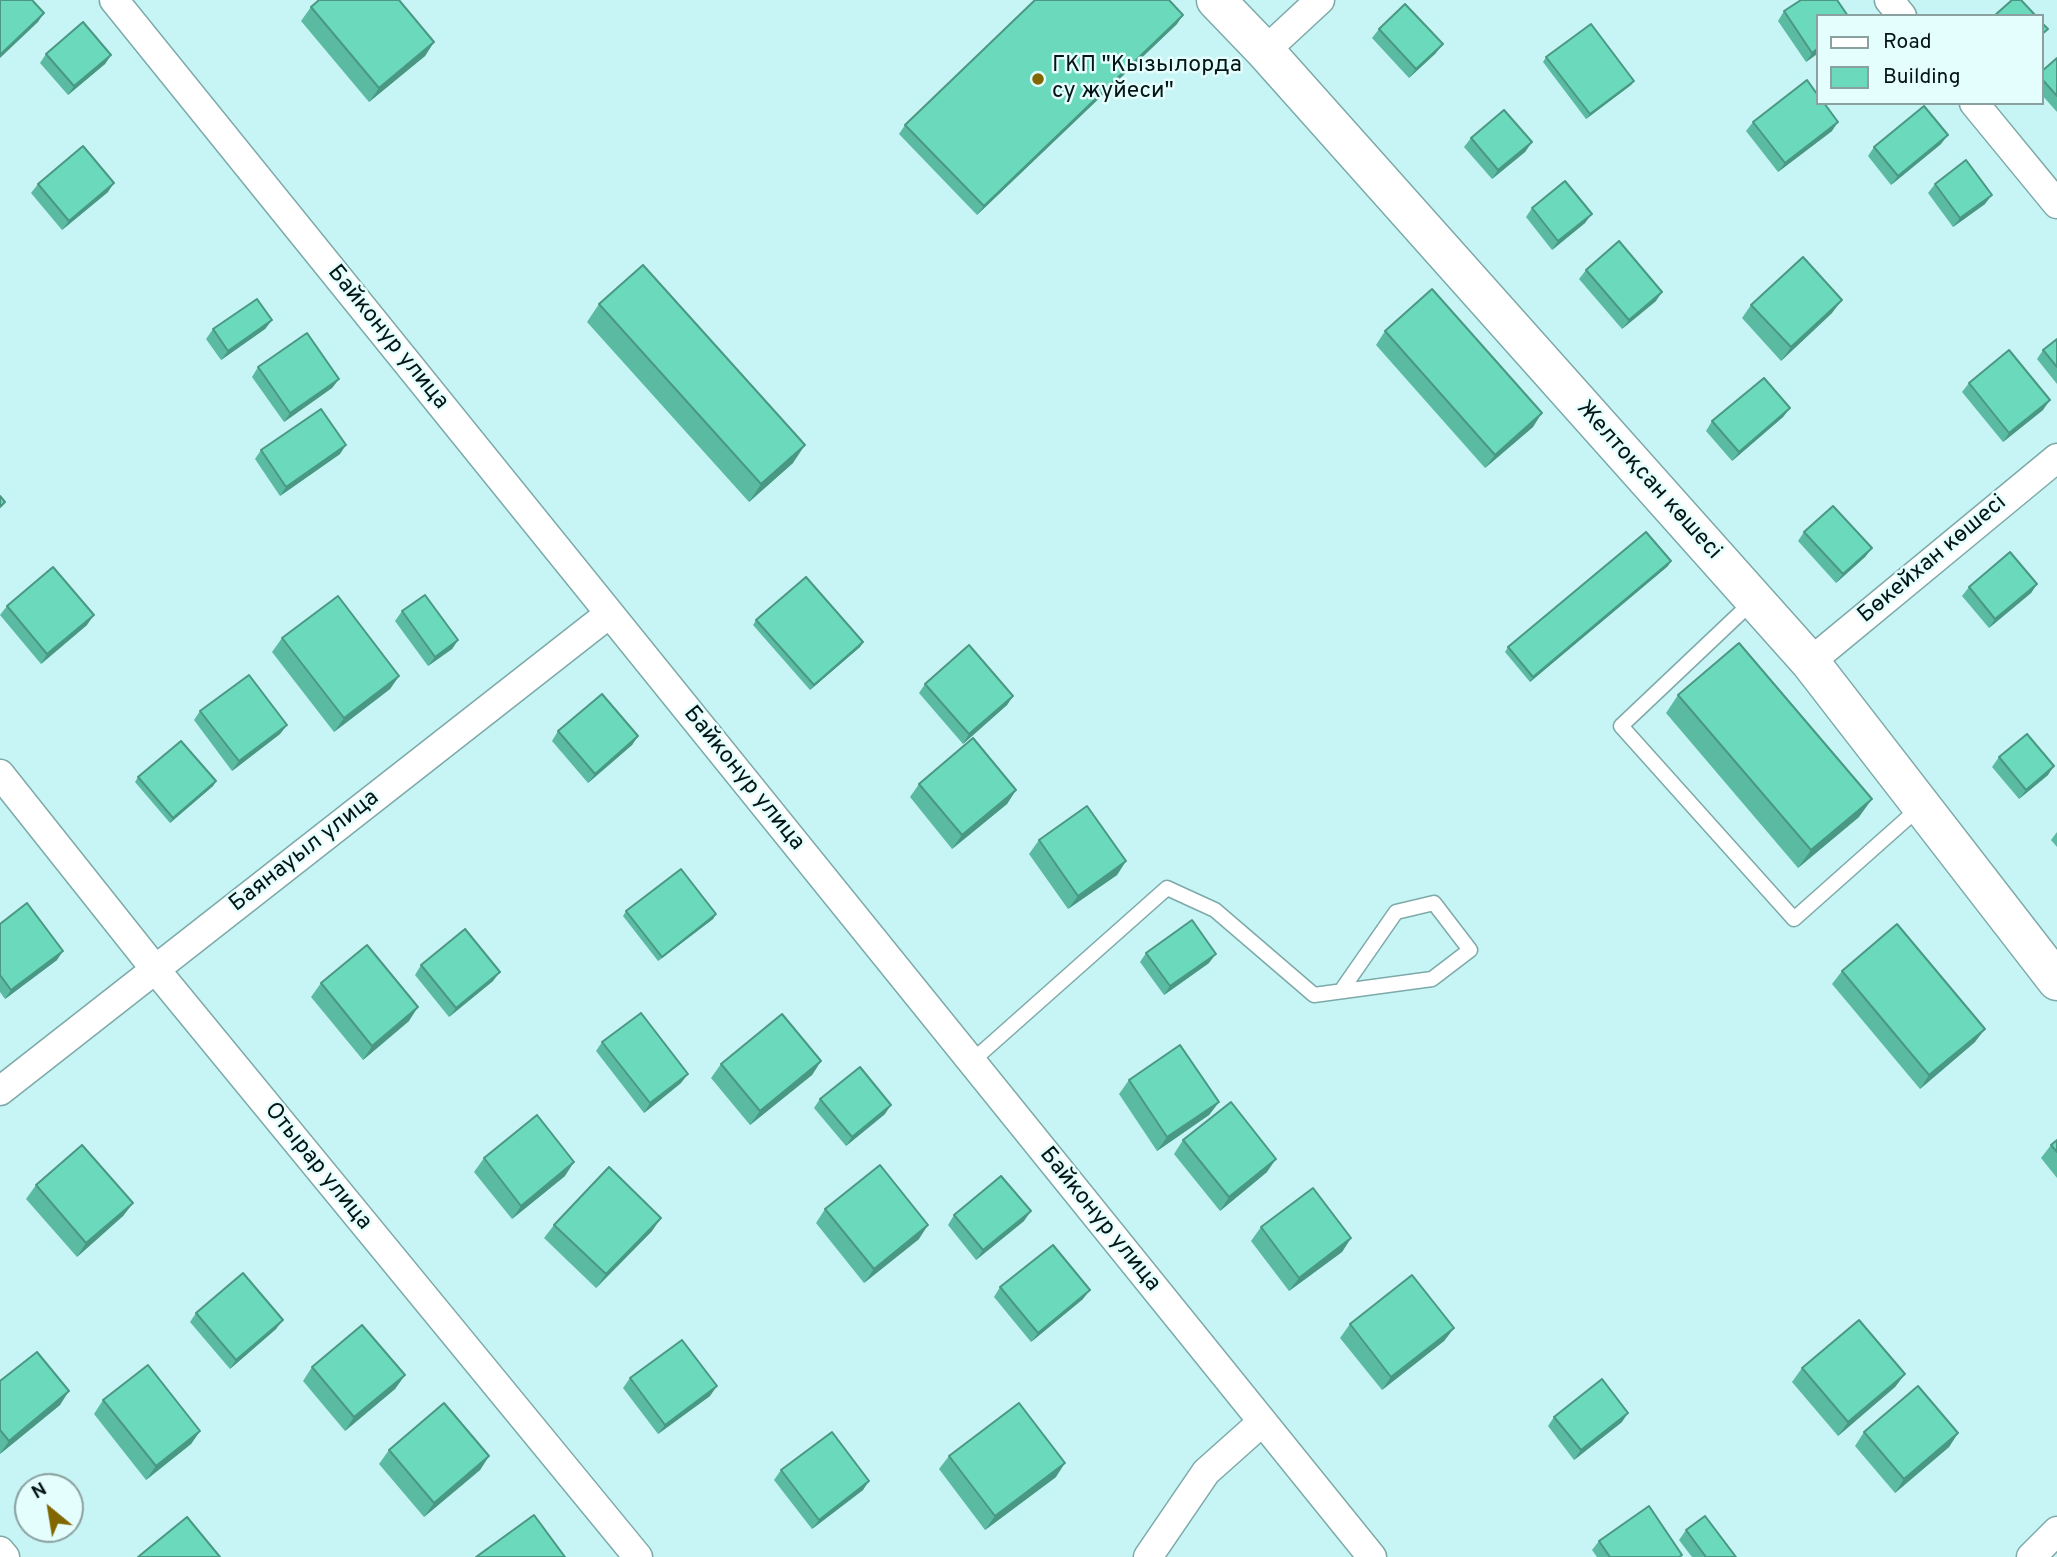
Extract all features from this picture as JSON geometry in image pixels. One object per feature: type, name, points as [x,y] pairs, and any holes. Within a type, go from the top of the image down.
[{"type":"street","name":"Байконур улица","points":[[114,0],[1372,1557]]},
{"type":"street","name":"Желтоқсан көшесі","points":[[1216,0],[1265,51],[1810,662],[2057,981]]},
{"type":"street","points":[[1265,51],[1320,0]]},
{"type":"street","points":[[1889,0],[1900,14]]},
{"type":"street","points":[[1976,105],[2057,204]]},
{"type":"street","name":"Бөкейхан көшесі","points":[[1810,662],[2057,458]]},
{"type":"street","name":"Баянауыл улица","points":[[0,1091],[610,614]]},
{"type":"street","name":"Отырар улица","points":[[0,774],[155,969],[638,1557]]},
{"type":"street","points":[[1148,1557],[1206,1472],[1262,1422]]},
{"type":"street","points":[[2031,1557],[2057,1531]]},
{"type":"street","points":[[0,1551],[5,1557]]},
{"type":"lane","points":[[1755,600],[1621,726],[1794,919],[1921,806]]},
{"type":"lane","points":[[971,1062],[1167,888],[1215,910],[1314,995],[1432,979],[1470,950],[1434,904],[1396,912],[1341,991]]},
{"type":"building","points":[[0,0],[32,0],[44,13],[0,55]]},
{"type":"building","points":[[319,0],[399,0],[434,42],[379,88],[311,7]]},
{"type":"building","name":"ГКП \"Кызылорда су жуйеси\"","points":[[1035,0],[1169,0],[1183,15],[984,206],[905,125]]},
{"type":"building","points":[[1801,0],[1837,0],[1847,14],[1815,14],[1815,51],[1812,53],[1784,11]]},
{"type":"building","points":[[2012,0],[2021,0],[2034,14],[1996,14]]},
{"type":"building","points":[[1405,4],[1443,44],[1416,69],[1379,29]]},
{"type":"building","points":[[83,22],[111,55],[74,86],[46,54]]},
{"type":"building","points":[[1591,24],[1634,81],[1590,114],[1546,57]]},
{"type":"building","points":[[2057,58],[2057,96],[2043,80],[2043,70]]},
{"type":"building","points":[[1807,80],[1815,91],[1815,105],[1825,105],[1838,122],[1785,163],[1753,122]]},
{"type":"building","points":[[1924,106],[1948,135],[1898,176],[1874,147]]},
{"type":"building","points":[[1504,110],[1532,142],[1498,170],[1471,138]]},
{"type":"building","points":[[83,146],[114,183],[69,221],[38,184]]},
{"type":"building","points":[[1966,160],[1992,195],[1960,218],[1935,184]]},
{"type":"building","points":[[1565,181],[1592,214],[1558,241],[1532,208]]},
{"type":"building","points":[[1619,241],[1662,292],[1629,320],[1586,270]]},
{"type":"building","points":[[1803,257],[1842,300],[1791,347],[1751,305]]},
{"type":"building","points":[[643,265],[805,445],[761,484],[599,304]]},
{"type":"building","points":[[1432,289],[1542,413],[1495,455],[1385,331]]},
{"type":"building","points":[[257,299],[272,320],[228,351],[213,329]]},
{"type":"building","points":[[307,333],[339,379],[290,413],[258,367]]},
{"type":"building","points":[[2057,339],[2057,367],[2043,350]]},
{"type":"building","points":[[2009,350],[2050,400],[2009,433],[1969,383]]},
{"type":"building","points":[[1764,378],[1790,408],[1739,452],[1712,421]]},
{"type":"building","points":[[321,409],[346,445],[286,487],[261,450]]},
{"type":"building","points":[[1833,506],[1872,548],[1843,574],[1804,532]]},
{"type":"building","points":[[1646,532],[1671,561],[1533,677],[1508,647]]},
{"type":"building","points":[[2010,552],[2037,584],[1995,619],[1969,587]]},
{"type":"building","points":[[53,567],[94,615],[47,654],[7,606]]},
{"type":"building","points":[[806,577],[863,642],[814,685],[756,620]]},
{"type":"building","points":[[425,595],[458,640],[435,657],[402,611]]},
{"type":"building","points":[[338,596],[399,676],[344,718],[282,638]]},
{"type":"building","points":[[1739,643],[1872,799],[1811,850],[1678,695]]},
{"type":"building","points":[[969,645],[1013,696],[969,734],[925,684]]},
{"type":"building","points":[[249,675],[287,725],[239,761],[200,711]]},
{"type":"building","points":[[602,694],[638,736],[595,774],[558,731]]},
{"type":"building","points":[[2027,734],[2054,766],[2026,790],[1999,757]]},
{"type":"building","points":[[973,738],[1016,790],[962,835],[919,784]]},
{"type":"building","points":[[181,741],[216,781],[173,818],[138,777]]},
{"type":"building","points":[[1087,806],[1126,861],[1078,896],[1039,840]]},
{"type":"building","points":[[681,869],[716,914],[662,957],[626,911]]},
{"type":"building","points":[[27,903],[63,951],[11,990],[0,975],[0,924]]},
{"type":"building","points":[[1192,920],[1216,954],[1170,986],[1146,953]]},
{"type":"building","points":[[1897,924],[1985,1029],[1929,1075],[1842,971]]},
{"type":"building","points":[[465,929],[500,972],[456,1008],[421,965]]},
{"type":"building","points":[[367,945],[418,1007],[372,1046],[321,983]]},
{"type":"building","points":[[641,1013],[688,1074],[650,1103],[602,1042]]},
{"type":"building","points":[[782,1014],[821,1061],[760,1111],[721,1064]]},
{"type":"building","points":[[1180,1045],[1219,1102],[1167,1137],[1129,1080]]},
{"type":"building","points":[[860,1067],[891,1105],[852,1137],[820,1099]]},
{"type":"building","points":[[1231,1102],[1276,1159],[1229,1197],[1183,1140]]},
{"type":"building","points":[[537,1115],[574,1162],[521,1206],[484,1158]]},
{"type":"building","points":[[2057,1140],[2057,1152],[2051,1145]]},
{"type":"building","points":[[82,1145],[133,1203],[86,1243],[36,1185]]},
{"type":"building","points":[[880,1165],[928,1225],[874,1269],[825,1209]]},
{"type":"building","points":[[609,1167],[661,1218],[606,1274],[554,1225]]},
{"type":"building","points":[[1001,1176],[1031,1211],[983,1250],[954,1215]]},
{"type":"building","points":[[1313,1188],[1351,1238],[1299,1278],[1261,1227]]},
{"type":"building","points":[[1053,1245],[1090,1290],[1038,1333],[1000,1287]]},
{"type":"building","points":[[243,1273],[283,1320],[236,1360],[196,1313]]},
{"type":"building","points":[[1412,1275],[1454,1328],[1391,1377],[1350,1324]]},
{"type":"building","points":[[1859,1320],[1905,1374],[1848,1422],[1802,1368]]},
{"type":"building","points":[[362,1325],[405,1375],[354,1417],[312,1367]]},
{"type":"building","points":[[682,1340],[717,1386],[665,1425],[630,1378]]},
{"type":"building","points":[[37,1352],[69,1391],[9,1441],[0,1430],[0,1381]]},
{"type":"building","points":[[148,1365],[200,1431],[156,1466],[103,1400]]},
{"type":"building","points":[[1602,1379],[1628,1413],[1581,1450],[1554,1417]]},
{"type":"building","points":[[1918,1386],[1958,1433],[1904,1479],[1864,1432]]},
{"type":"building","points":[[444,1403],[489,1456],[434,1503],[389,1450]]},
{"type":"building","points":[[1019,1403],[1065,1463],[995,1516],[949,1456]]},
{"type":"building","points":[[832,1432],[869,1481],[819,1520],[781,1470]]},
{"type":"building","points":[[1649,1506],[1682,1555],[1610,1557],[1599,1541]]},
{"type":"building","points":[[534,1515],[565,1557],[476,1557]]},
{"type":"building","points":[[1705,1516],[1736,1557],[1706,1557],[1686,1530]]},
{"type":"building","points":[[187,1517],[220,1557],[138,1557]]},
{"type":"place","name":"ГКП \"Кызылорда су жуйеси\"","points":[[1038,79]]}]
